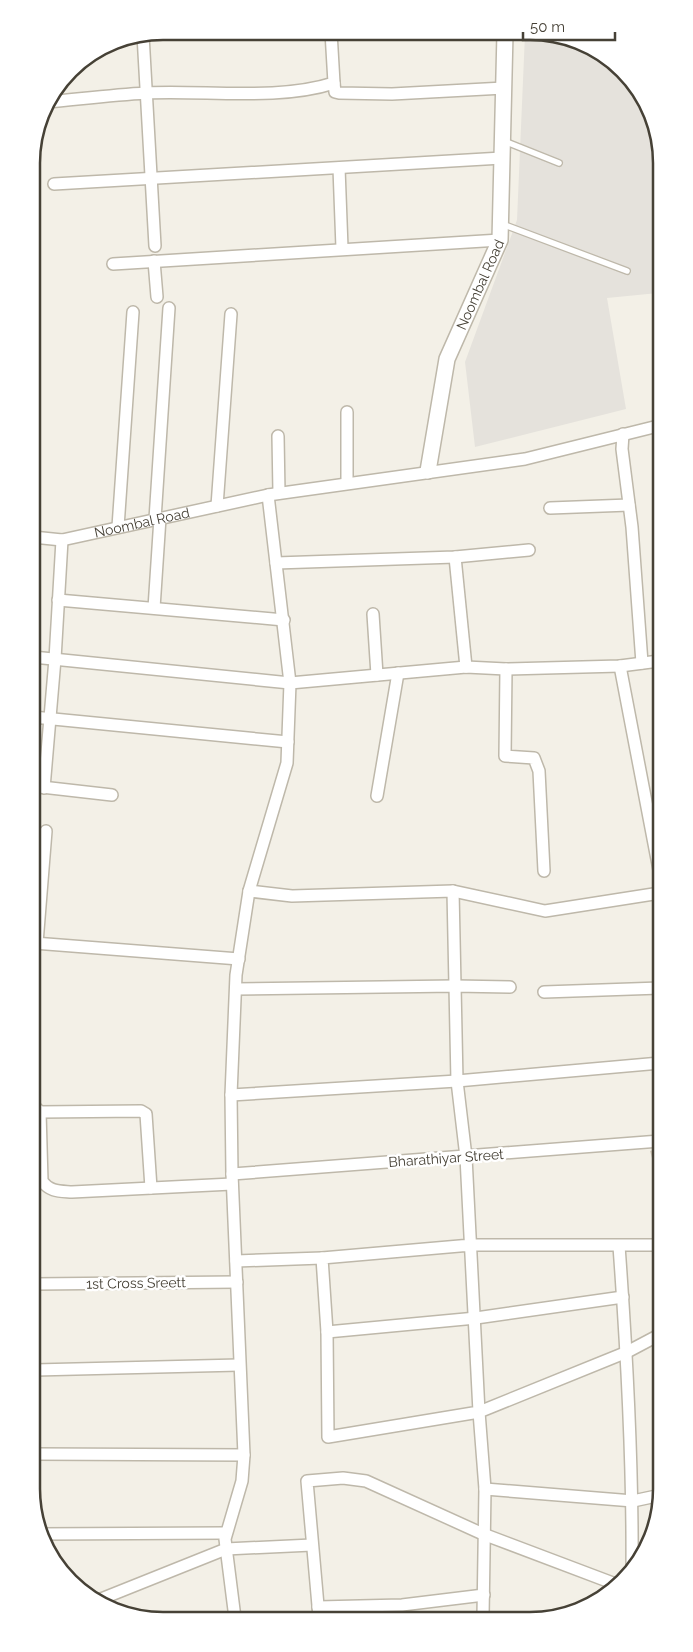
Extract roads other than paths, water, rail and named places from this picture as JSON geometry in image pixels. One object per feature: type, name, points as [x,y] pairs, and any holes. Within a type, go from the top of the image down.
[{"type":"street","points":[[331,40],[335,92],[392,94],[504,88]]},
{"type":"street","name":"Noombal Road","points":[[428,472],[447,359],[500,240],[505,40]]},
{"type":"street","points":[[143,41],[155,246]]},
{"type":"street","points":[[56,101],[146,93],[306,90],[334,83]]},
{"type":"street","points":[[54,184],[150,180],[502,158]]},
{"type":"street","points":[[339,168],[342,248]]},
{"type":"street","points":[[113,264],[342,248],[500,240]]},
{"type":"street","points":[[154,261],[157,297]]},
{"type":"street","points":[[154,608],[169,308]]},
{"type":"street","points":[[118,527],[133,312]]},
{"type":"street","points":[[217,506],[231,314]]},
{"type":"street","points":[[346,412],[347,483]]},
{"type":"street","name":"Noombal Road","points":[[40,538],[62,540],[274,494],[524,459],[653,427]]},
{"type":"street","points":[[623,434],[622,449],[629,505],[642,663]]},
{"type":"street","points":[[234,1612],[225,1533],[242,1481],[244,1455],[232,1179],[232,1095],[236,989],[249,891],[287,763],[290,683],[276,563],[274,494],[278,436]]},
{"type":"street","points":[[550,508],[629,505]]},
{"type":"street","points":[[40,781],[50,719],[62,540]]},
{"type":"street","points":[[276,563],[455,557],[529,550]]},
{"type":"street","points":[[455,557],[466,667]]},
{"type":"street","points":[[58,600],[284,620]]},
{"type":"street","points":[[373,614],[377,675]]},
{"type":"street","points":[[40,658],[290,683],[466,667],[506,669],[620,666],[653,662]]},
{"type":"street","points":[[620,666],[653,809]]},
{"type":"street","points":[[506,669],[505,756],[534,758],[539,771],[544,871]]},
{"type":"street","points":[[377,796],[398,673]]},
{"type":"street","points":[[40,718],[288,742]]},
{"type":"street","points":[[40,787],[112,795]]},
{"type":"street","points":[[40,892],[46,830]]},
{"type":"street","points":[[249,891],[292,896],[452,891],[545,911],[653,894]]},
{"type":"street","points":[[452,891],[457,1081],[466,1157],[476,1318],[479,1412],[485,1488],[483,1612]]},
{"type":"street","points":[[40,943],[239,959]]},
{"type":"street","points":[[236,989],[510,987]]},
{"type":"street","points":[[544,992],[653,988]]},
{"type":"street","points":[[232,1095],[457,1081],[653,1065]]},
{"type":"street","points":[[40,1109],[141,1111],[146,1114],[151,1188]]},
{"type":"street","name":"Bharathiyar Street","points":[[40,1170],[42,1181],[47,1188],[72,1192],[151,1188],[466,1157],[653,1142]]},
{"type":"street","points":[[236,1261],[322,1258],[471,1245],[619,1246],[653,1244]]},
{"type":"street","points":[[619,1246],[627,1352],[633,1501],[632,1558]]},
{"type":"street","points":[[322,1258],[328,1332],[328,1438],[479,1412],[627,1352],[653,1338]]},
{"type":"street","name":"1st Cross Sreett","points":[[40,1284],[237,1282]]},
{"type":"street","points":[[328,1332],[476,1318],[623,1297]]},
{"type":"street","points":[[40,1370],[239,1365]]},
{"type":"street","points":[[40,1454],[244,1455]]},
{"type":"street","points":[[484,1595],[402,1605],[319,1612],[307,1481],[343,1478],[366,1481],[483,1534],[610,1582]]},
{"type":"street","points":[[485,1488],[633,1501],[653,1497]]},
{"type":"street","points":[[48,1534],[225,1533]]},
{"type":"street","points":[[105,1597],[226,1549],[312,1545]]},
{"type":"lane","points":[[502,140],[559,163]]},
{"type":"lane","points":[[500,224],[627,271]]}]
